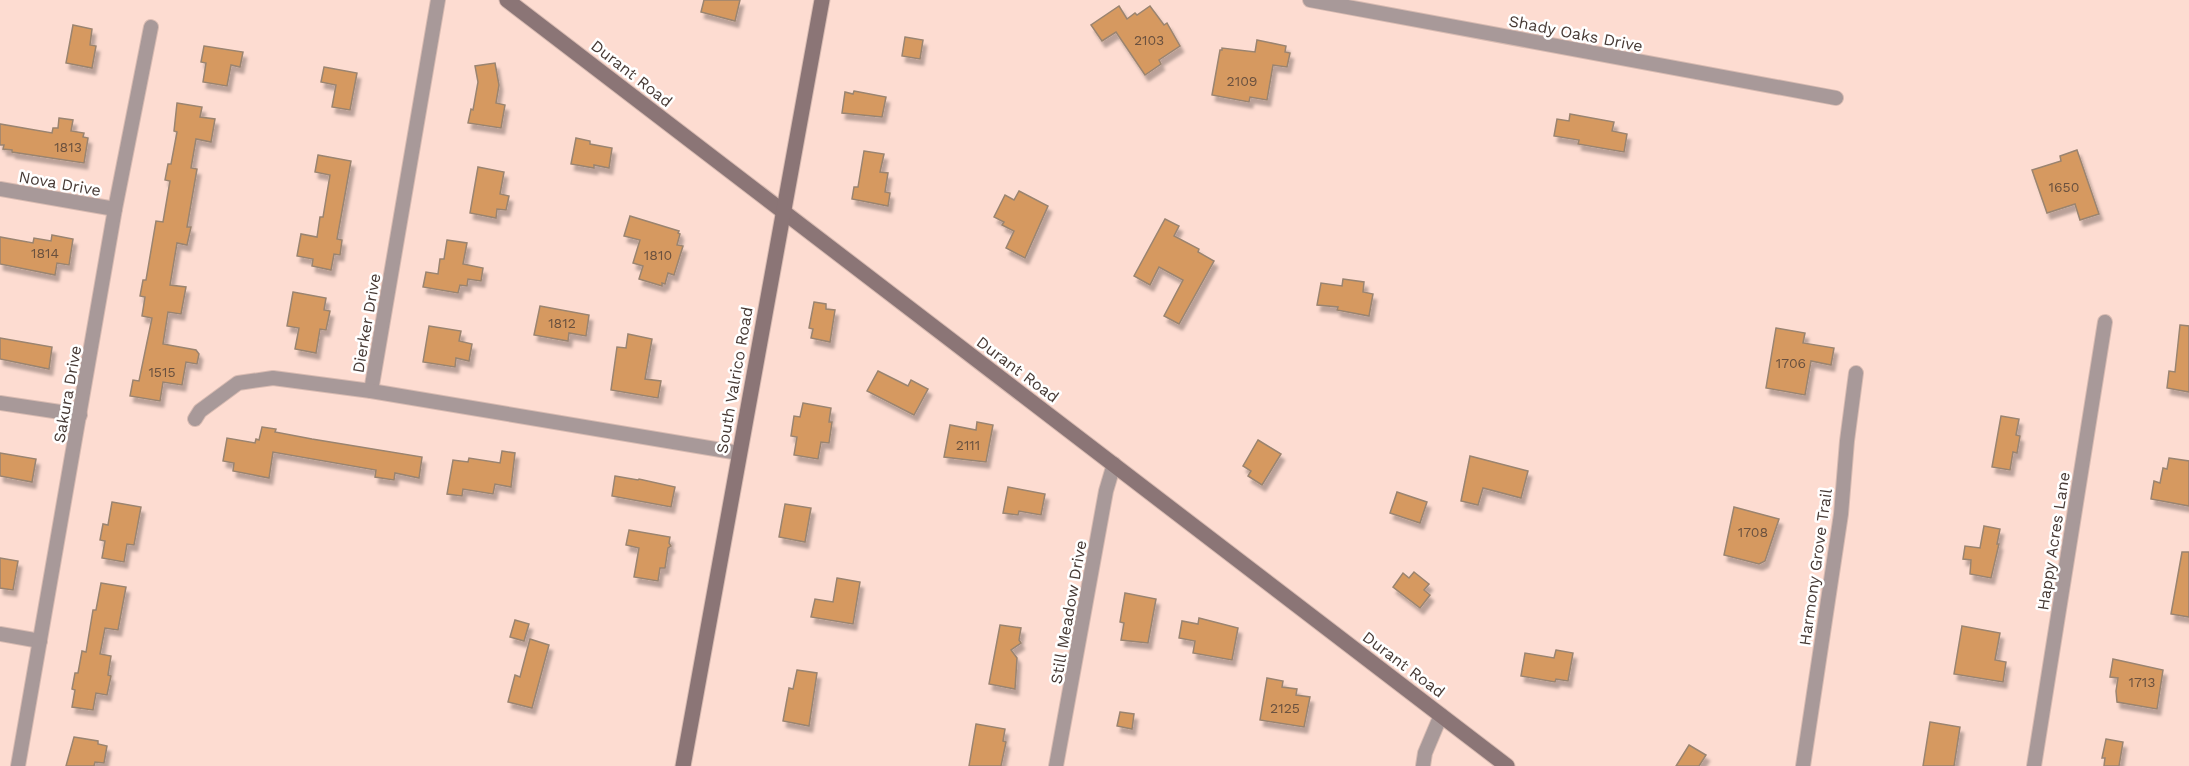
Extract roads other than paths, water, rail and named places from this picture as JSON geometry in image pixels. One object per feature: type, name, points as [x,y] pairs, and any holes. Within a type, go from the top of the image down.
[{"type":"street","name":"Dierker Drive","points":[[438,0],[371,391],[740,453]]},
{"type":"street","name":"Durant Road","points":[[507,0],[1508,766]]},
{"type":"street","name":"South Valrico Road","points":[[683,766],[822,0]]},
{"type":"street","name":"Shady Oaks Drive","points":[[1310,0],[1836,98]]},
{"type":"street","name":"Sakura Drive","points":[[18,766],[115,209],[151,27]]},
{"type":"street","name":"Nova Drive","points":[[0,189],[115,209]]},
{"type":"street","name":"Happy Acres Lane","points":[[2034,766],[2105,322]]},
{"type":"street","name":"Harmony Grove Trail","points":[[1803,766],[1841,514],[1856,373]]},
{"type":"street","points":[[195,419],[200,411],[238,382],[273,378],[371,391]]},
{"type":"street","points":[[0,403],[80,415]]},
{"type":"street","name":"Still Meadow Drive","points":[[1056,766],[1106,490],[1114,464]]},
{"type":"street","points":[[0,634],[40,641]]},
{"type":"street","points":[[1423,766],[1425,753],[1441,715]]}]
